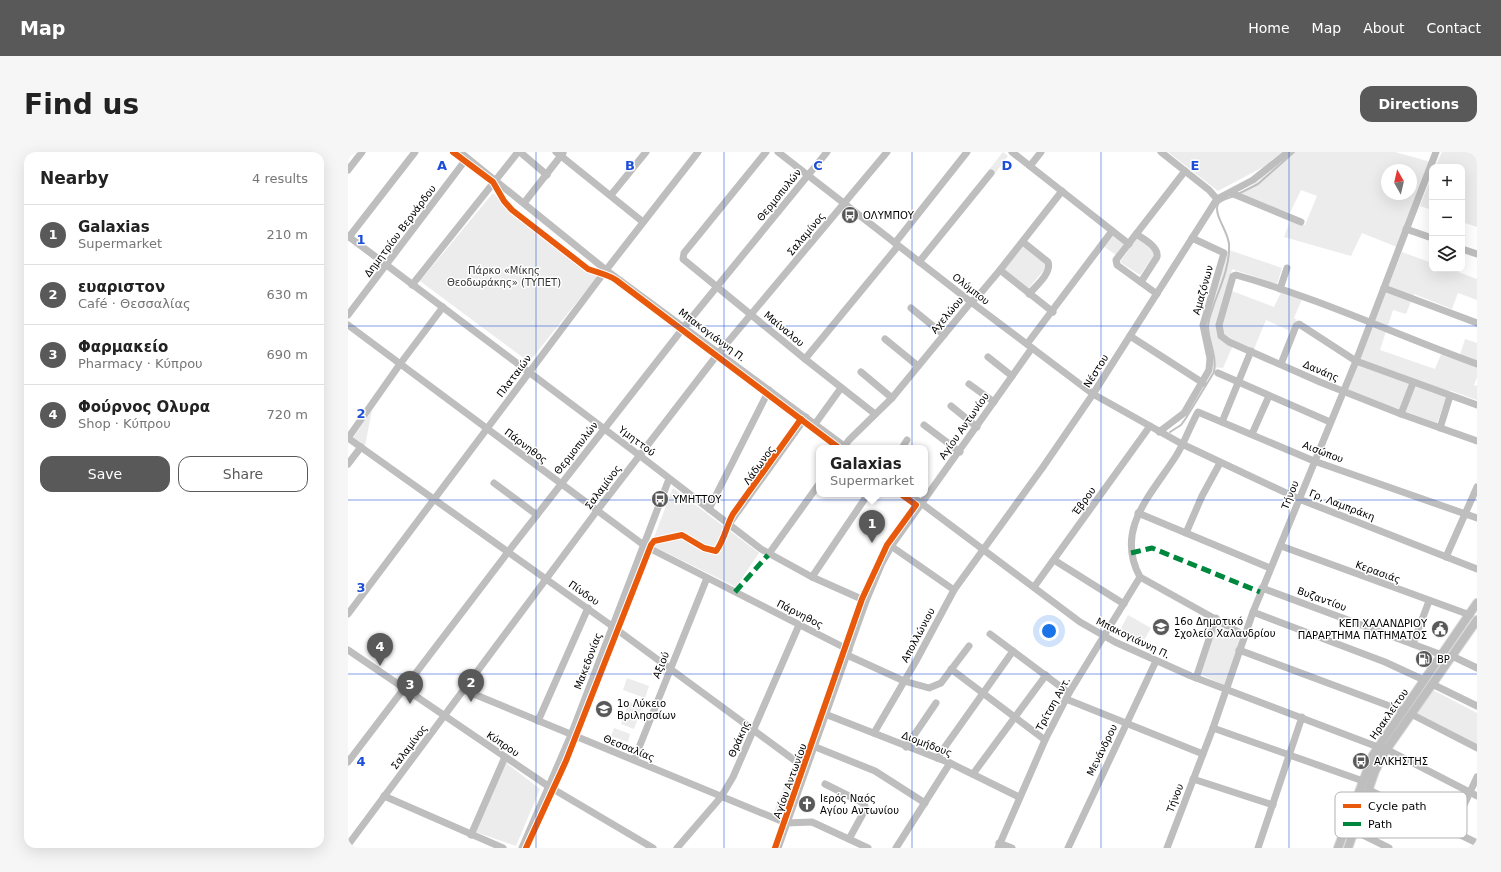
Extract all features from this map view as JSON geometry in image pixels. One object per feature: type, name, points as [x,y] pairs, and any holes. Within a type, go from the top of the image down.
[{"type":"main road","name":"Ηρακλείτου","points":[[1358,792],[1378,747],[1432,684],[1452,656],[1473,617],[1477,603]]},
{"type":"main road","name":"Ηρακλείτου","points":[[1369,790],[1386,749],[1424,680],[1473,617]]},
{"type":"main road","name":"Ηρακλείτου","points":[[1338,848],[1342,838]]},
{"type":"main road","name":"Ηρακλείτου","points":[[1348,848],[1352,838]]},
{"type":"street","points":[[348,170],[362,152]]},
{"type":"street","points":[[349,237],[414,152]]},
{"type":"street","name":"Μπακογιάννη Π.","points":[[460,152],[606,270],[842,445]]},
{"type":"street","points":[[412,285],[519,152],[547,175]]},
{"type":"street","points":[[611,195],[646,152]]},
{"type":"street","name":"Πλαταιών","points":[[348,614],[606,270],[698,152]]},
{"type":"street","name":"Μαίναλου","points":[[766,152],[684,253],[684,260],[875,414]]},
{"type":"street","name":"Ολύμπου","points":[[778,152],[971,302],[1093,394],[1159,432]]},
{"type":"street","name":"Θερμοπυλών","points":[[348,762],[508,552],[684,327],[827,152]]},
{"type":"street","name":"Σαλαμίνος","points":[[348,845],[596,512],[719,353],[887,152]]},
{"type":"street","points":[[805,359],[897,244],[967,152]]},
{"type":"street","points":[[1012,152],[1128,244]]},
{"type":"street","points":[[1030,166],[1041,152]]},
{"type":"street","points":[[1161,152],[1217,199],[1234,195],[1288,152]]},
{"type":"street","name":"Τήνου","points":[[1167,848],[1213,728],[1244,635],[1262,588],[1281,546],[1314,460],[1356,361],[1436,152]]},
{"type":"street","points":[[524,204],[547,175],[560,153],[643,222]]},
{"type":"street","name":"Δημητρίου Βερνάρδου","points":[[348,315],[467,158]]},
{"type":"street","points":[[1157,294],[1117,265],[1116,262],[1128,244],[1185,171]]},
{"type":"street","points":[[919,262],[991,172]]},
{"type":"street","name":"Αχελώου","points":[[847,445],[892,398],[944,334],[1023,242],[1062,191]]},
{"type":"street","points":[[1234,195],[1301,222]]},
{"type":"street","name":"Νέστου","points":[[983,549],[1043,468],[1093,394],[1217,199]]},
{"type":"street","points":[[1406,229],[1429,237]]},
{"type":"street","name":"Αγίου Αντωνίου","points":[[928,495],[960,452],[1012,376],[1053,312],[1112,232]]},
{"type":"street","points":[[1136,234],[1156,248],[1158,253],[1141,282]]},
{"type":"street","name":"Υμηττού","points":[[349,237],[640,455],[768,554],[812,577],[866,601]]},
{"type":"street","name":"Αμαζόνων","points":[[1159,432],[1182,416],[1203,383],[1211,364],[1203,325],[1224,253],[1192,238]]},
{"type":"street","points":[[1023,242],[1048,262],[1049,266],[1048,272],[1030,294]]},
{"type":"street","points":[[1465,250],[1477,254]]},
{"type":"street","points":[[1288,268],[1280,289],[1371,323],[1404,338],[1477,364]]},
{"type":"street","points":[[1000,270],[1053,312]]},
{"type":"street","name":"Δανάης","points":[[1280,289],[1235,275],[1232,280],[1220,320],[1219,330],[1224,339],[1401,414],[1477,441]]},
{"type":"street","points":[[1384,288],[1477,323]]},
{"type":"street","points":[[348,438],[400,364],[443,307]]},
{"type":"street","points":[[911,308],[944,334]]},
{"type":"street","points":[[1281,364],[1298,324],[1356,361],[1412,383],[1477,405]]},
{"type":"street","name":"Πάρνηθος","points":[[348,325],[561,484],[596,512],[645,546],[904,681],[919,686],[932,688],[941,683],[951,669]]},
{"type":"street","points":[[1130,336],[1203,383]]},
{"type":"street","points":[[885,339],[918,366]]},
{"type":"street","points":[[1222,422],[1251,351]]},
{"type":"street","points":[[988,358],[1012,376]]},
{"type":"street","points":[[861,372],[892,398]]},
{"type":"street","points":[[1218,373],[1330,422]]},
{"type":"street","points":[[1401,414],[1412,383]]},
{"type":"street","points":[[969,384],[994,402]]},
{"type":"street","points":[[815,424],[841,388]]},
{"type":"street","points":[[709,509],[769,390]]},
{"type":"street","points":[[1252,434],[1269,396]]},
{"type":"street","points":[[1440,428],[1450,396]]},
{"type":"street","points":[[951,406],[977,427]]},
{"type":"street","name":"Αισώπου","points":[[1178,442],[1198,412],[1314,460],[1477,518]]},
{"type":"street","name":"Λάδωνος","points":[[729,524],[806,417]]},
{"type":"street","points":[[924,425],[960,452]]},
{"type":"street","name":"Έβρου","points":[[1034,587],[1150,426]]},
{"type":"street","name":"Γρ, Λαμπράκη","points":[[1159,432],[1220,463],[1299,499],[1477,569]]},
{"type":"street","name":"Πίνδου","points":[[348,438],[588,608],[805,768]]},
{"type":"street","points":[[904,445],[907,440]]},
{"type":"street","points":[[1178,442],[1138,514],[1133,528],[1130,545],[1136,570],[1140,577],[1216,618],[1244,635]]},
{"type":"street","points":[[348,464],[361,447]]},
{"type":"street","points":[[1186,533],[1202,496],[1220,463]]},
{"type":"street","name":"Μακεδονίας","points":[[522,848],[571,735],[612,626],[645,546],[669,478]]},
{"type":"street","points":[[494,483],[537,515]]},
{"type":"street","points":[[1446,557],[1466,515],[1477,487]]},
{"type":"street","points":[[768,554],[816,488]]},
{"type":"street","points":[[812,577],[866,497]]},
{"type":"street","name":"Μπακογιάννη Π.","points":[[913,497],[1080,622],[1104,637],[1196,678],[1378,747]]},
{"type":"street","name":"Αγίου Αντωνίου","points":[[778,848],[805,768],[866,601],[891,546],[926,497]]},
{"type":"street","points":[[1138,514],[1270,568]]},
{"type":"street","points":[[891,546],[954,590]]},
{"type":"street","name":"Κερασιάς","points":[[1281,546],[1473,617]]},
{"type":"street","name":"Απολλώνιου","points":[[874,733],[954,590],[983,549]]},
{"type":"street","points":[[1054,560],[1124,604]]},
{"type":"street","name":"Τρίτση Αντ.","points":[[998,846],[1018,797],[1068,696],[1140,577]]},
{"type":"street","name":"Αξιού","points":[[634,760],[706,578]]},
{"type":"street","name":"Βυζαντίου","points":[[1262,588],[1442,655]]},
{"type":"street","points":[[1413,644],[1429,601]]},
{"type":"street","points":[[538,721],[588,608]]},
{"type":"street","points":[[1253,612],[1385,662],[1424,680]]},
{"type":"street","points":[[1196,678],[1216,618]]},
{"type":"street","name":"Θράκης","points":[[677,848],[721,797],[733,777],[799,625]]},
{"type":"street","points":[[990,634],[1046,675],[1068,696],[1126,723],[1203,754]]},
{"type":"street","points":[[968,646],[951,669],[1045,740]]},
{"type":"street","name":"Κύπρου","points":[[348,650],[444,717],[548,786],[653,848]]},
{"type":"street","points":[[1239,650],[1407,712],[1477,748]]},
{"type":"street","points":[[937,758],[1013,651]]},
{"type":"street","points":[[1452,656],[1477,668]]},
{"type":"street","name":"Μενάνδρου","points":[[1068,848],[1156,661]]},
{"type":"street","points":[[973,774],[1046,675]]},
{"type":"street","points":[[1432,684],[1477,706]]},
{"type":"street","name":"Θεσσαλίας","points":[[464,690],[786,823]]},
{"type":"street","points":[[906,747],[936,703]]},
{"type":"street","name":"Διομήδους","points":[[825,714],[950,763],[1018,797]]},
{"type":"street","points":[[1258,848],[1302,717]]},
{"type":"street","points":[[1213,728],[1362,781]]},
{"type":"street","points":[[813,746],[875,771],[925,803]]},
{"type":"street","points":[[1374,775],[1381,751],[1378,747]]},
{"type":"street","points":[[1386,749],[1477,796]]},
{"type":"street","points":[[471,835],[505,757]]},
{"type":"street","points":[[896,848],[950,763]]},
{"type":"street","points":[[1467,798],[1477,777]]},
{"type":"street","points":[[1194,779],[1273,805]]},
{"type":"street","points":[[825,784],[861,802],[865,806],[865,810],[849,839]]},
{"type":"street","points":[[1369,790],[1373,792]]},
{"type":"street","points":[[384,796],[503,848]]},
{"type":"street","points":[[786,823],[812,822],[868,848]]},
{"type":"street","points":[[1368,838],[1388,848]]},
{"type":"street","points":[[1467,838],[1477,842]]},
{"type":"street","points":[[998,846],[1012,848]]},
{"type":"green space","points":[[1003,152],[1008,156],[994,175],[988,171]]},
{"type":"green space","points":[[1168,152],[1282,152],[1263,167],[1218,191]]},
{"type":"green space","points":[[1291,152],[1395,152],[1431,162],[1417,197],[1417,164],[1381,164],[1381,200],[1416,200],[1397,247],[1362,233],[1351,256],[1284,237],[1290,221],[1305,225],[1317,196],[1301,190],[1290,213],[1239,194],[1260,180],[1261,176],[1281,163]]},
{"type":"green space","points":[[1442,152],[1477,152],[1477,227],[1465,223],[1465,164],[1436,164]]},
{"type":"green space","points":[[1429,183],[1429,209],[1420,206]]},
{"type":"green space","name":"Πάρκο «Μίκης Θεοδωράκης» (ΤΥΠΕΤ)","points":[[493,193],[507,208],[586,271],[598,276],[529,362],[420,281]]},
{"type":"green space","points":[[1112,235],[1124,244],[1116,255],[1103,246]]},
{"type":"green space","points":[[1138,237],[1156,252],[1140,275],[1120,262]]},
{"type":"green space","points":[[1023,244],[1048,265],[1028,289],[1003,268]]},
{"type":"green space","points":[[1229,250],[1282,268],[1277,284],[1232,269],[1227,289],[1274,307],[1282,290],[1302,299],[1294,318],[1297,320],[1290,331],[1266,320],[1254,349],[1235,341],[1223,368],[1213,367],[1206,325]]},
{"type":"green space","points":[[1402,252],[1429,262],[1429,272],[1458,272],[1477,279],[1477,300],[1458,293],[1452,309],[1414,294],[1406,314],[1393,310],[1380,350],[1435,369],[1442,352],[1459,358],[1465,339],[1477,343],[1477,377],[1474,385],[1477,386],[1477,400],[1449,390],[1437,423],[1346,390]]},
{"type":"green space","points":[[372,410],[365,446],[353,438]]},
{"type":"green space","points":[[673,488],[759,553],[736,587],[651,545]]},
{"type":"green space","points":[[1128,615],[1151,628],[1143,642],[1120,630]]},
{"type":"green space","points":[[1218,623],[1241,637],[1224,685],[1200,674]]},
{"type":"green space","points":[[627,678],[649,686],[645,698],[623,690]]},
{"type":"green space","points":[[1431,689],[1477,713],[1477,746],[1415,715]]},
{"type":"green space","points":[[629,702],[642,707],[634,729],[621,724]]},
{"type":"green space","points":[[614,728],[630,734],[628,742],[611,736]]},
{"type":"green space","points":[[505,762],[540,789],[516,846],[476,832]]},
{"type":"green space","points":[[793,764],[800,770],[781,817],[773,814]]},
{"type":"waterway","points":[[1238,194],[1258,184],[1294,152]]},
{"type":"waterway","points":[[1170,432],[1181,425],[1214,372],[1214,355],[1208,324],[1224,275],[1229,252],[1227,235],[1219,218],[1217,208],[1221,201],[1234,196]]},
{"type":"marked path","points":[[1131,553],[1152,548],[1260,592]]},
{"type":"marked path","points":[[735,592],[768,555]]},
{"type":"cycle path","points":[[453,152],[493,182],[504,201],[512,210],[588,269],[616,280],[835,445]]},
{"type":"cycle path","points":[[526,848],[566,761],[651,545],[654,541],[682,535],[704,548],[716,551],[733,514],[801,419]]},
{"type":"cycle path","points":[[775,848],[862,599],[887,545],[916,505],[905,497]]},
{"type":"place","name":"ΟΛΥΜΠΟΥ","points":[[850,215]]},
{"type":"place","name":"ΥΜΗΤΤΟΥ","points":[[660,499]]},
{"type":"place","name":"Galaxias","points":[[872,543]]},
{"type":"place","name":"16ο Δημοτικό Σχολείο Χαλανδρίου","points":[[1161,627]]},
{"type":"place","name":"ΚΕΠ ΧΑΛΑΝΔΡΙΟΥ ΠΑΡΑΡΤΗΜΑ ΠΑΤΗΜΑΤΟΣ","points":[[1440,629]]},
{"type":"place","name":"BP","points":[[1424,659]]},
{"type":"place","name":"Φούρνος Ολυρα","points":[[380,666]]},
{"type":"place","name":"ευαριστον","points":[[471,702]]},
{"type":"place","name":"Φαρμακείο","points":[[410,704]]},
{"type":"place","name":"1o Λύκειο Βριλησσίων","points":[[604,709]]},
{"type":"place","name":"ΑΛΚΗΣΤΗΣ","points":[[1361,761]]},
{"type":"place","name":"Ιερός Ναός Αγίου Αντωνίου","points":[[807,804]]}]
